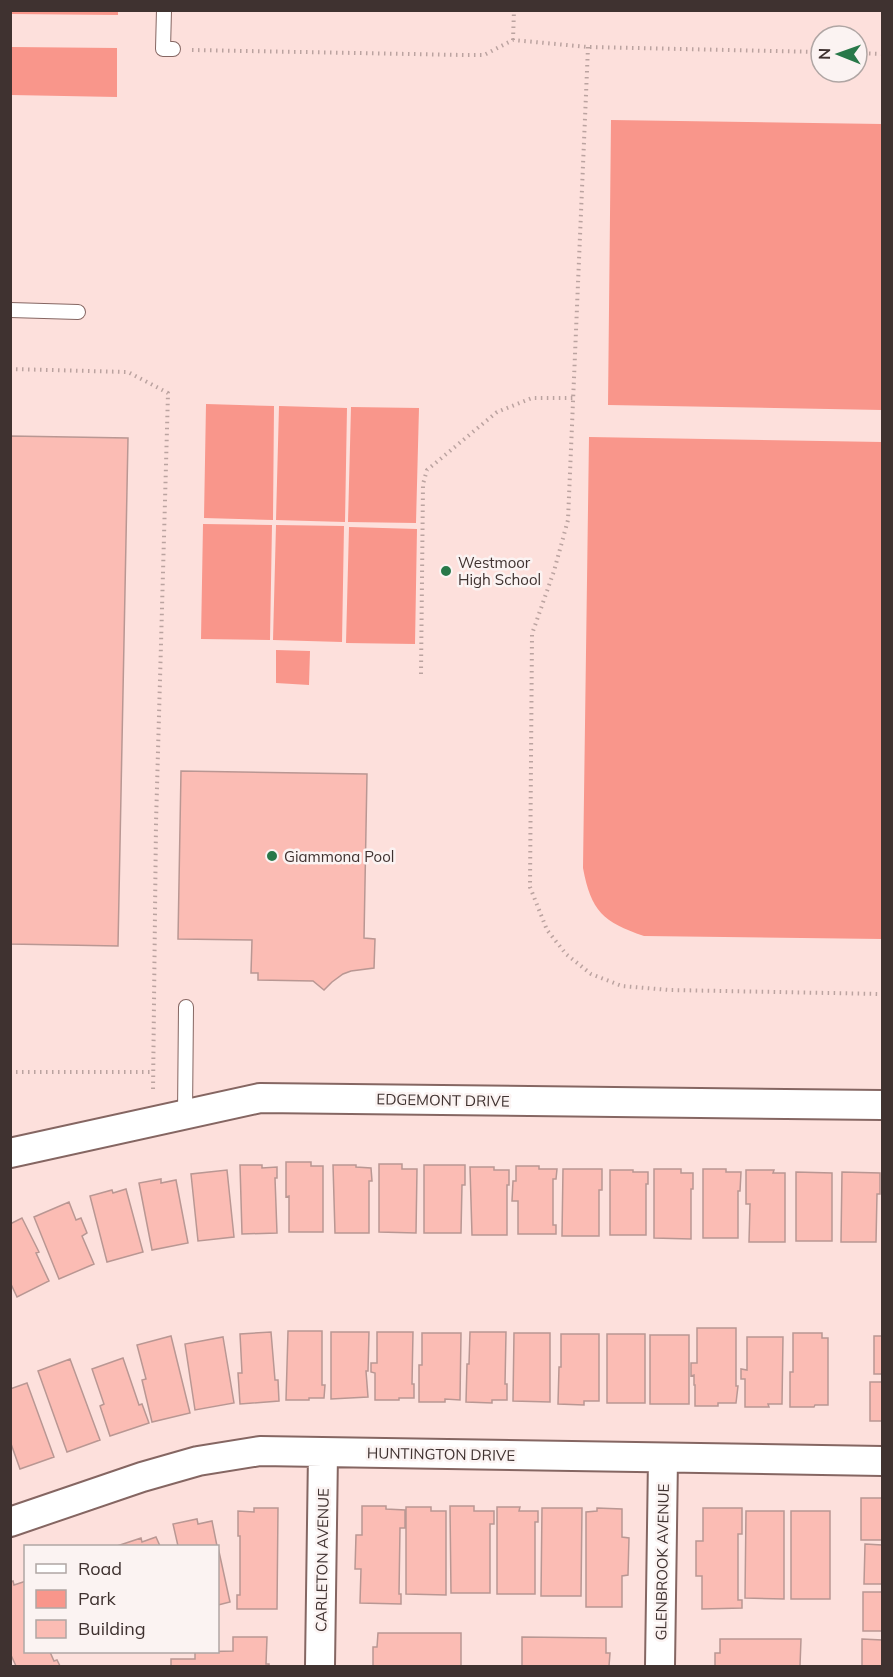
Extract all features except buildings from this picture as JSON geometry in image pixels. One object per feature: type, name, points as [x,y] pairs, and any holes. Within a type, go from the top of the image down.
[{"type":"street","name":"EDGEMONT DRIVE","points":[[10,1153],[260,1098],[882,1105]]},
{"type":"street","name":"HUNTINGTON DRIVE","points":[[10,1522],[142,1477],[198,1461],[260,1451],[882,1461]]},
{"type":"street","name":"CARLETON AVENUE","points":[[320,1666],[323,1453]]},
{"type":"street","name":"GLENBROOK AVENUE","points":[[660,1666],[663,1458]]},
{"type":"lane","points":[[164,10],[163,49],[173,49]]},
{"type":"lane","points":[[10,310],[78,312]]},
{"type":"lane","points":[[185,1114],[186,1007]]},
{"type":"path","points":[[513,40],[514,10]]},
{"type":"path","points":[[173,49],[484,55],[513,40],[588,47],[809,52]]},
{"type":"path","points":[[588,47],[568,520],[554,572],[532,634],[530,887],[547,930],[566,954],[591,974],[622,986],[670,990],[882,994]]},
{"type":"path","points":[[10,369],[128,372],[168,393],[156,823],[153,1072],[10,1072]]},
{"type":"path","points":[[421,674],[423,484],[427,470],[497,412],[532,398],[574,398]]},
{"type":"green space","points":[[118,10],[118,15],[12,14],[12,11]]},
{"type":"green space","points":[[12,47],[117,48],[117,97],[11,95]]},
{"type":"green space","points":[[611,120],[882,124],[882,410],[608,405]]},
{"type":"green space","points":[[206,404],[274,406],[273,520],[204,518]]},
{"type":"green space","points":[[279,406],[347,408],[345,522],[276,520]]},
{"type":"green space","points":[[351,407],[419,408],[416,523],[348,522]]},
{"type":"green space","points":[[589,437],[882,442],[882,939],[644,936],[618,926],[601,913],[595,905],[583,868]]},
{"type":"green space","points":[[203,524],[272,525],[270,640],[201,639]]},
{"type":"green space","points":[[276,525],[344,526],[342,642],[273,640]]},
{"type":"green space","points":[[349,527],[417,529],[415,644],[346,643]]},
{"type":"green space","points":[[276,650],[310,651],[309,685],[276,683]]},
{"type":"place","name":"Westmoor High School","points":[[446,571]]},
{"type":"place","name":"Giammona Pool","points":[[272,856]]}]
